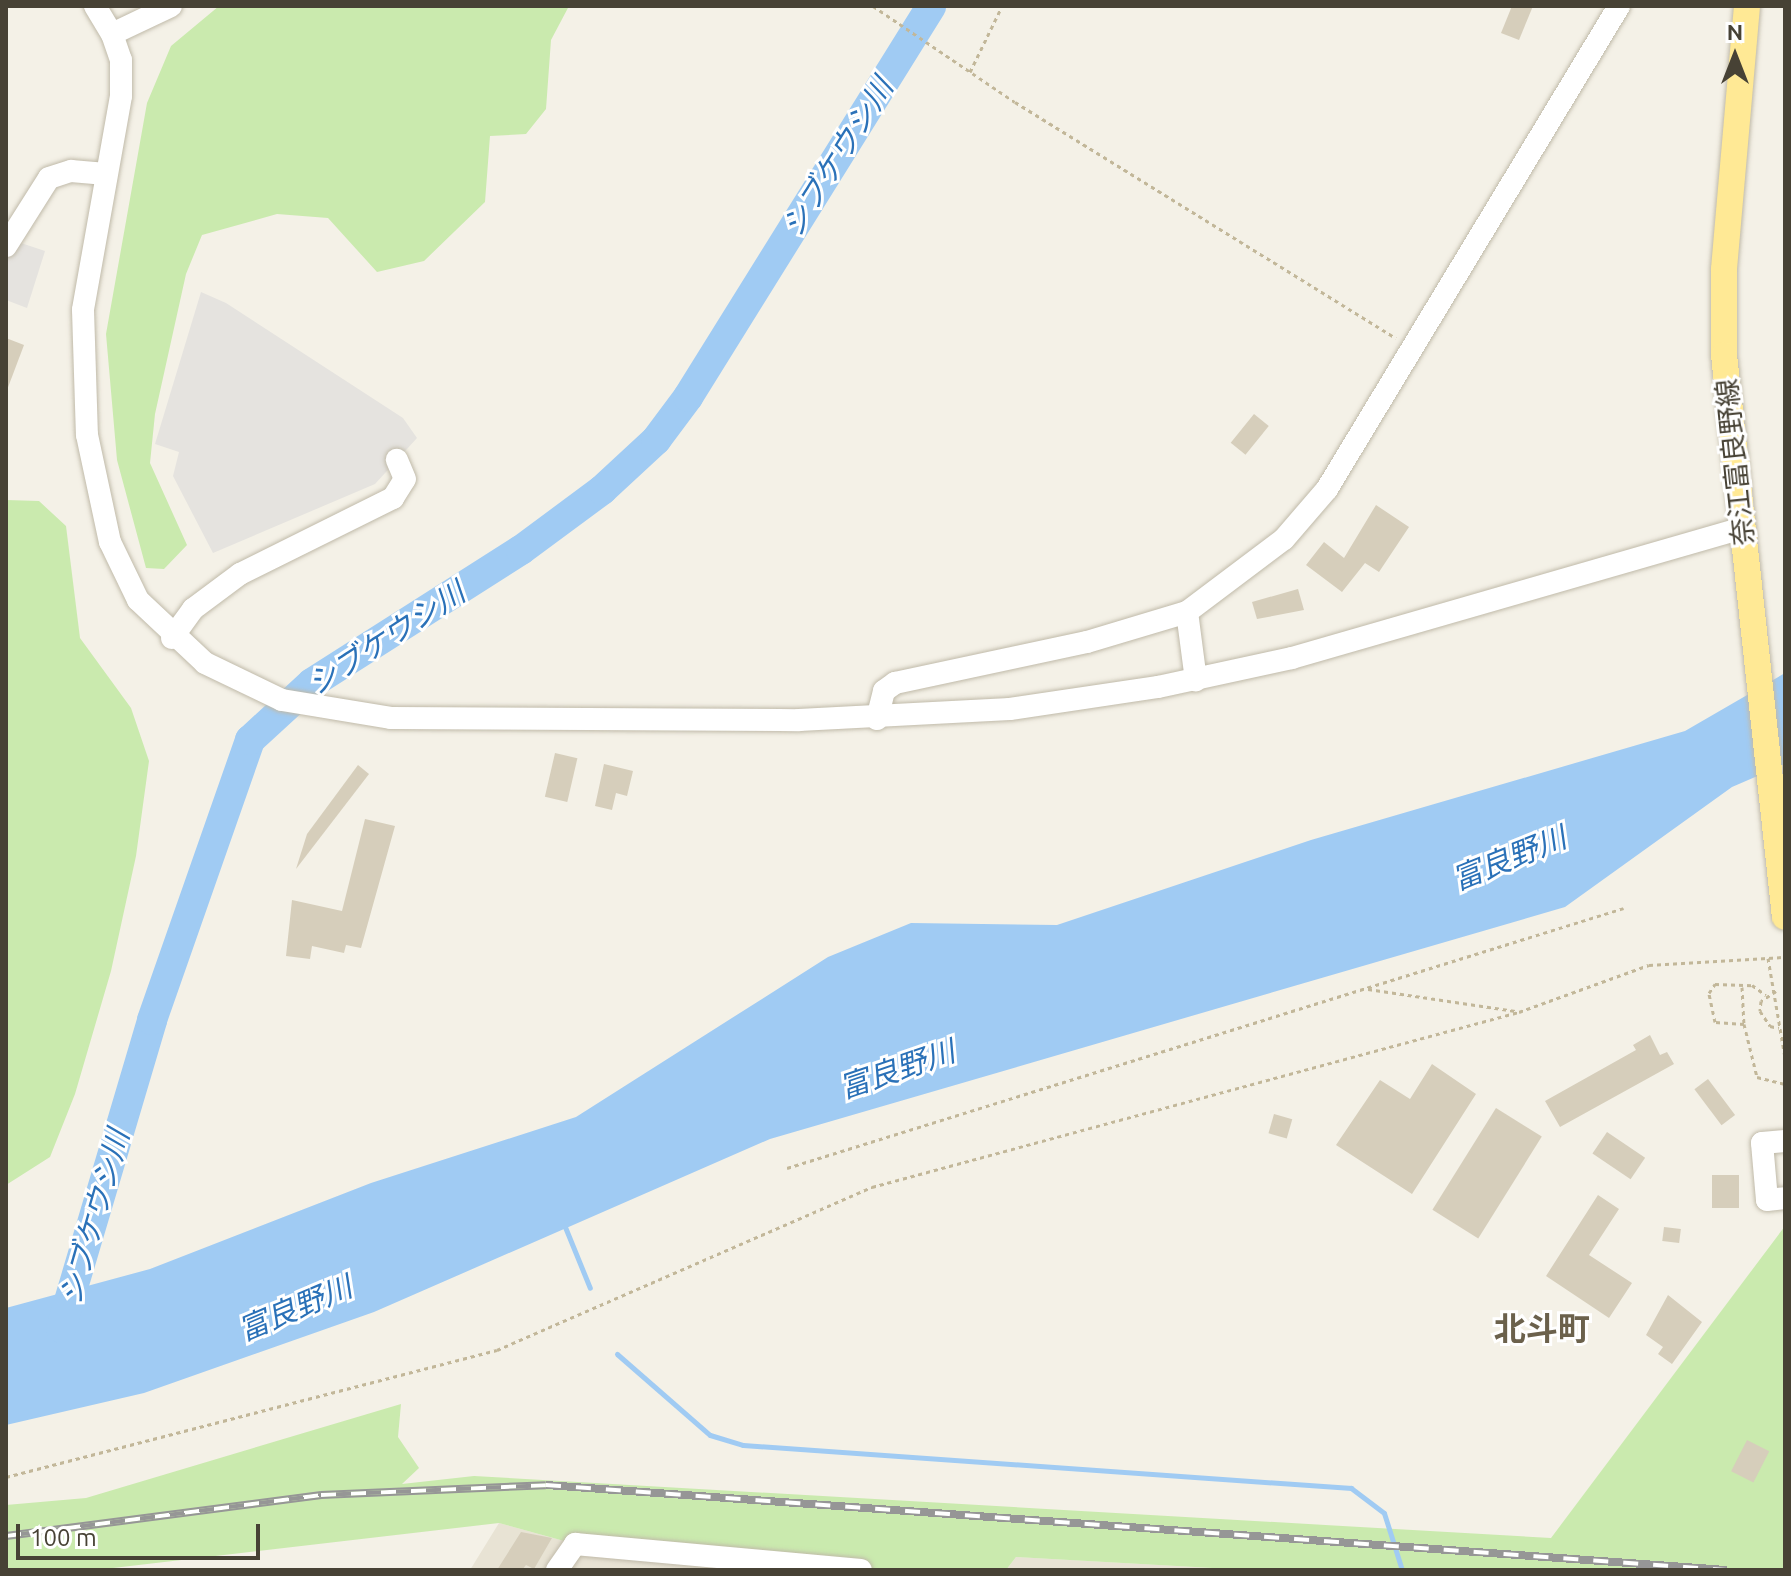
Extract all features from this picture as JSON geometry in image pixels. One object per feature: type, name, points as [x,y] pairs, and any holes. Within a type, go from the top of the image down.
[{"type":"main road","name":"奈江富良野線","points":[[1747,6],[1723,316],[1741,528],[1785,917]]},
{"type":"street","points":[[95,6],[112,34],[121,60],[121,96],[83,310],[87,435],[118,564],[138,600],[172,638],[233,680],[282,700],[353,715],[877,719],[1010,709],[1196,680],[1292,658],[1741,528]]},
{"type":"street","points":[[112,34],[171,6]]},
{"type":"street","points":[[877,719],[884,691],[895,683],[1087,642],[1187,612],[1238,578],[1306,516],[1413,349],[1619,6]]},
{"type":"street","points":[[6,246],[49,178],[71,171],[106,174]]},
{"type":"street","points":[[172,638],[193,609],[240,574],[393,498],[405,479],[397,460]]},
{"type":"street","points":[[1187,612],[1196,680]]},
{"type":"street","points":[[1785,1141],[1762,1143],[1767,1200],[1785,1198]]},
{"type":"street","points":[[557,1570],[575,1544],[646,1560],[861,1570]]},
{"type":"path","points":[[873,6],[970,72],[1413,349]]},
{"type":"path","points":[[882,12],[887,6]]},
{"type":"path","points":[[970,72],[1002,6]]},
{"type":"path","points":[[787,1168],[1624,908]]},
{"type":"path","points":[[6,1477],[497,1350],[872,1187],[1519,1012],[1649,965],[1785,957]]},
{"type":"path","points":[[1768,958],[1785,1057]]},
{"type":"path","points":[[1744,1024],[1715,1022],[1709,993],[1723,983],[1762,988],[1766,995]]},
{"type":"path","points":[[1742,987],[1744,1024],[1757,1077],[1785,1084]]},
{"type":"path","points":[[1366,989],[1519,1012]]},
{"type":"path","points":[[1776,991],[1766,995],[1760,1011],[1763,1020],[1781,1029]]},
{"type":"shaded area","points":[[6,238],[45,251],[27,308],[6,300]]},
{"type":"shaded area","points":[[201,292],[226,303],[403,418],[417,438],[375,484],[213,553],[173,476],[179,452],[155,444]]},
{"type":"shaded area","points":[[499,1523],[575,1544],[861,1570],[470,1570]]},
{"type":"shaded area","points":[[1016,1557],[1248,1570],[1006,1570]]},
{"type":"green space","points":[[219,6],[569,6],[551,40],[546,109],[526,134],[490,136],[485,202],[424,261],[377,272],[328,218],[277,214],[202,235],[186,274],[155,414],[150,463],[187,545],[164,569],[146,568],[117,460],[106,334],[147,103],[171,46]]},
{"type":"green space","points":[[6,500],[39,501],[66,526],[80,638],[131,708],[149,761],[136,856],[111,971],[75,1094],[50,1157],[6,1185]]},
{"type":"green space","points":[[1785,1226],[1785,1570],[1248,1570],[1016,1557],[1006,1570],[861,1570],[575,1544],[499,1523],[96,1570],[6,1570],[6,1505],[86,1498],[401,1404],[398,1437],[419,1468],[402,1484],[474,1476],[1551,1538]]},
{"type":"water","name":"富良野川","points":[[1785,673],[1785,764],[1732,787],[1565,907],[770,1139],[374,1312],[144,1393],[6,1425],[6,1308],[150,1269],[371,1183],[576,1117],[828,957],[911,923],[1057,925],[1311,840],[1685,731]]},
{"type":"building","points":[[1512,6],[1533,6],[1519,40],[1501,33]]},
{"type":"building","points":[[6,338],[24,345],[7,390],[6,390]]},
{"type":"building","points":[[1254,414],[1269,426],[1245,455],[1231,443]]},
{"type":"building","points":[[1376,505],[1409,527],[1379,572],[1365,563],[1342,592],[1306,565],[1324,542],[1344,558]]},
{"type":"building","points":[[1298,589],[1304,610],[1257,619],[1252,602]]},
{"type":"building","points":[[555,753],[577,758],[567,802],[545,797]]},
{"type":"building","points":[[604,764],[633,771],[627,796],[616,793],[612,810],[595,806]]},
{"type":"building","points":[[358,765],[369,774],[296,869],[307,834]]},
{"type":"building","points":[[365,819],[395,826],[361,948],[346,945],[344,953],[312,946],[310,959],[286,956],[292,900],[342,911]]},
{"type":"building","points":[[1650,1035],[1660,1055],[1667,1052],[1674,1064],[1560,1127],[1545,1101],[1636,1050],[1633,1045]]},
{"type":"building","points":[[1432,1064],[1476,1094],[1412,1194],[1336,1145],[1380,1080],[1410,1099]]},
{"type":"building","points":[[1708,1079],[1735,1115],[1722,1125],[1694,1089]]},
{"type":"building","points":[[1496,1108],[1542,1137],[1478,1238],[1432,1210]]},
{"type":"building","points":[[1274,1114],[1292,1119],[1287,1138],[1268,1133]]},
{"type":"building","points":[[1607,1132],[1645,1158],[1631,1179],[1592,1154]]},
{"type":"building","points":[[1712,1175],[1739,1175],[1739,1208],[1712,1208]]},
{"type":"building","points":[[1598,1195],[1619,1209],[1589,1255],[1632,1283],[1609,1318],[1546,1276]]},
{"type":"building","points":[[1664,1227],[1681,1229],[1679,1243],[1662,1241]]},
{"type":"building","points":[[1668,1295],[1702,1322],[1672,1364],[1658,1354],[1663,1347],[1646,1335]]},
{"type":"building","points":[[1747,1440],[1769,1451],[1753,1483],[1731,1471]]},
{"type":"building","points":[[521,1532],[552,1538],[534,1569],[526,1565],[522,1570],[497,1570]]},
{"type":"waterway","name":"シブケウシ川","points":[[61,1328],[152,1020],[250,740],[312,683],[521,550],[602,490],[656,440],[688,397],[931,6]]},
{"type":"waterway","points":[[563,1222],[590,1288]]},
{"type":"waterway","points":[[617,1354],[710,1435],[743,1445],[1351,1488],[1384,1513],[1402,1570]]},
{"type":"railway","points":[[6,1536],[321,1495],[546,1485],[1727,1570]]},
{"type":"district","name":"北斗町","points":[[1542,1328]]}]
